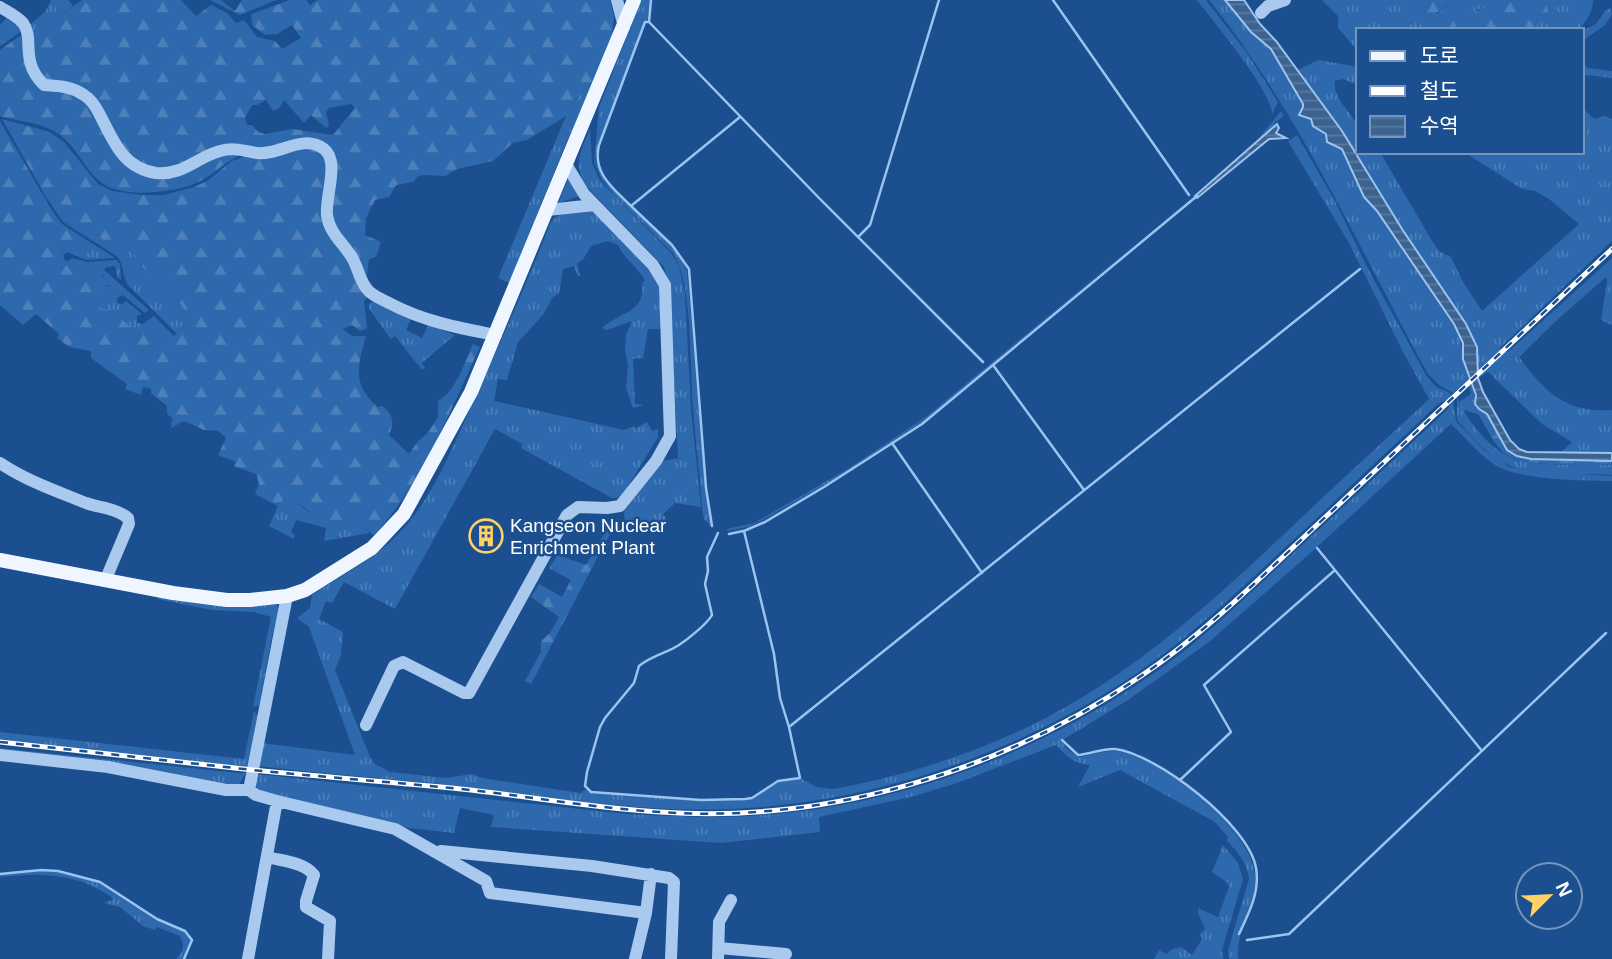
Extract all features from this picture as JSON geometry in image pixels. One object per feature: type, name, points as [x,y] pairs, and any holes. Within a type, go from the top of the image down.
[{"type":"main road","points":[[0,560],[105,581],[227,600],[287,596],[305,590],[372,548],[404,514],[455,423],[496,335],[634,0]]},
{"type":"street","points":[[617,0],[624,27]]},
{"type":"street","points":[[1261,13],[1268,6],[1285,0]]},
{"type":"street","points":[[0,7],[22,22],[26,29],[29,59],[36,78],[44,85],[66,86],[87,96],[95,105],[118,150],[133,166],[167,173],[179,172],[221,150],[241,149],[268,153],[306,144],[325,150],[332,161],[328,220],[331,229],[360,271],[366,289],[397,308],[430,322],[496,335]]},
{"type":"street","points":[[366,725],[394,666],[403,662],[464,694],[469,693],[567,515],[578,507],[620,506],[656,461],[670,436],[665,285],[653,265],[594,205],[575,181],[566,164]]},
{"type":"street","points":[[548,209],[594,205]]},
{"type":"street","points":[[0,463],[22,477],[90,504],[121,513],[128,518],[129,524],[105,581]]},
{"type":"street","points":[[249,790],[287,596]]},
{"type":"street","points":[[0,755],[108,767],[226,790],[249,790],[277,802],[395,829],[486,881],[490,893],[646,913]]},
{"type":"street","points":[[248,959],[277,802]]},
{"type":"street","points":[[434,850],[651,874],[674,882],[671,959]]},
{"type":"street","points":[[267,858],[292,863],[314,875],[306,906],[330,921],[328,959]]},
{"type":"street","points":[[635,959],[646,913],[651,874]]},
{"type":"street","points":[[731,900],[719,922],[718,953],[786,954]]},
{"type":"green space","points":[[51,0],[68,0],[73,6],[34,35],[27,27],[45,12]]},
{"type":"green space","points":[[82,0],[181,0],[196,16],[211,5],[227,13],[236,23],[244,20],[257,37],[275,41],[282,49],[301,38],[292,25],[277,34],[265,35],[252,25],[251,14],[290,0],[306,0],[310,5],[318,0],[610,0],[614,17],[612,37],[595,78],[566,116],[527,140],[513,143],[493,161],[457,169],[445,176],[422,175],[414,182],[396,185],[389,197],[375,200],[366,218],[365,235],[381,242],[376,257],[369,259],[366,283],[332,225],[330,149],[249,150],[157,169],[129,159],[93,98],[49,85],[33,66],[33,35]],"holes":[[[266,100],[273,111],[279,108],[284,100],[304,123],[311,115],[326,128],[329,126],[326,112],[329,108],[351,104],[355,108],[333,135],[292,129],[265,134],[258,132],[252,125],[247,125],[245,118],[252,105]]]},
{"type":"green space","points":[[210,0],[221,0],[235,11],[242,0],[276,0],[240,15]]},
{"type":"green space","points":[[641,0],[650,0],[648,19],[644,22],[598,145],[595,160],[605,182],[671,246],[687,270],[705,488],[711,527],[704,519],[702,507],[687,304],[679,267],[673,253],[614,195],[602,180],[594,162],[599,107]]},
{"type":"green space","points":[[1197,0],[1206,0],[1247,53],[1278,102],[1272,114],[1263,89]]},
{"type":"green space","points":[[1209,0],[1225,0],[1251,32],[1271,49],[1303,104],[1303,117],[1311,119],[1313,126],[1326,134],[1327,142],[1342,149],[1364,196],[1377,211],[1460,335],[1464,365],[1470,373],[1468,380],[1453,393],[1439,385],[1428,374],[1300,135],[1242,43]]},
{"type":"green space","points":[[1322,0],[1413,0],[1426,14],[1437,14],[1453,0],[1499,0],[1498,6],[1507,14],[1505,19],[1493,20],[1490,13],[1478,9],[1467,16],[1454,18],[1449,28],[1356,28],[1356,49],[1338,28],[1338,16]]},
{"type":"green space","points":[[1413,0],[1453,0],[1432,17]]},
{"type":"green space","points":[[1499,0],[1546,0],[1549,14],[1537,16],[1536,28],[1449,28],[1454,18],[1489,7],[1493,20],[1505,19],[1507,14],[1497,6]]},
{"type":"green space","points":[[1546,0],[1593,0],[1592,9],[1579,28],[1536,28],[1537,16],[1549,14]]},
{"type":"green space","points":[[1611,8],[1612,14],[1605,25],[1584,40],[1584,30],[1596,24],[1606,10]]},
{"type":"green space","points":[[10,15],[23,30],[0,46],[0,25]]},
{"type":"green space","points":[[24,33],[32,80],[79,94],[111,140],[159,176],[211,156],[246,153],[198,182],[181,188],[143,193],[107,186],[93,175],[71,145],[60,135],[39,125],[0,116],[0,50]]},
{"type":"green space","points":[[1318,60],[1356,67],[1356,84],[1343,79],[1335,81],[1335,88],[1340,101],[1356,122],[1356,154],[1342,131],[1298,70]]},
{"type":"green space","points":[[1584,64],[1587,68],[1612,71],[1612,78],[1585,75]]},
{"type":"green space","points":[[595,78],[509,283],[498,278],[566,116]]},
{"type":"green space","points":[[1584,109],[1594,119],[1605,116],[1612,119],[1612,241],[1500,348],[1508,352],[1612,258],[1612,325],[1601,320],[1606,277],[1519,357],[1558,398],[1582,408],[1612,410],[1612,453],[1560,453],[1572,442],[1542,424],[1488,372],[1478,378],[1477,347],[1466,324],[1402,229],[1356,154],[1381,154],[1432,241],[1439,251],[1451,257],[1482,311],[1579,224],[1549,199],[1535,191],[1522,189],[1467,154],[1584,154]]},
{"type":"green space","points":[[1281,111],[1284,116],[1275,122],[1259,141],[1197,192],[1258,139]]},
{"type":"green space","points":[[2,119],[50,132],[64,142],[98,184],[112,191],[141,195],[164,195],[194,187],[207,181],[232,161],[246,156],[312,147],[328,156],[324,212],[370,295],[364,301],[367,329],[360,331],[352,325],[343,329],[352,336],[366,336],[359,365],[360,382],[369,399],[389,412],[392,427],[389,435],[409,454],[438,417],[438,401],[455,383],[473,344],[480,347],[421,469],[392,514],[375,534],[360,523],[329,526],[316,520],[295,502],[286,499],[276,505],[255,494],[259,484],[256,474],[234,466],[236,462],[218,455],[226,438],[218,431],[204,430],[184,421],[171,428],[172,418],[167,414],[167,406],[151,393],[151,389],[143,387],[141,395],[125,389],[127,384],[91,358],[91,351],[69,347],[57,338],[59,334],[36,314],[23,325],[0,305],[0,121],[53,212],[62,224],[79,235],[71,248],[63,246],[59,258],[65,265],[94,271],[110,284],[104,288],[98,287],[99,295],[95,298],[101,303],[101,309],[110,309],[114,313],[117,311],[133,329],[150,335],[165,327],[174,336],[190,320],[170,287],[142,267],[134,253],[122,244],[111,244],[78,226],[63,222]]},
{"type":"green space","points":[[590,129],[592,163],[600,181],[672,254],[679,266],[685,295],[691,409],[701,507],[675,503],[663,514],[667,520],[663,526],[659,521],[643,525],[637,521],[625,522],[624,512],[662,461],[678,458],[669,283],[664,267],[586,186],[579,170],[579,157]]},
{"type":"green space","points":[[1297,135],[1335,201],[1368,269],[1426,375],[1436,387],[1450,393],[1451,397],[1438,404],[1201,624],[1154,661],[1100,696],[1044,727],[985,754],[924,775],[862,792],[799,803],[734,809],[612,805],[441,784],[257,766],[262,743],[355,755],[309,627],[297,618],[310,608],[312,595],[382,549],[417,512],[456,441],[550,224],[559,215],[571,210],[598,214],[647,264],[661,286],[662,329],[648,329],[643,358],[633,359],[635,404],[644,405],[633,408],[626,388],[626,335],[632,321],[607,330],[602,328],[636,307],[645,280],[618,245],[608,241],[591,246],[577,264],[580,275],[578,277],[574,266],[563,269],[559,294],[553,297],[543,315],[518,342],[507,380],[498,379],[494,401],[624,430],[634,426],[635,429],[647,422],[652,431],[658,429],[658,437],[624,493],[612,498],[521,448],[522,444],[495,429],[395,609],[344,582],[332,603],[326,601],[319,619],[343,632],[341,655],[335,670],[375,764],[390,772],[446,778],[472,774],[482,778],[580,793],[585,790],[591,793],[701,801],[745,800],[753,799],[779,782],[802,779],[816,787],[833,789],[927,766],[1019,731],[1076,701],[1142,657],[1204,607],[1429,399],[1349,243],[1288,141]]},
{"type":"green space","points":[[569,177],[580,196],[558,203]]},
{"type":"green space","points":[[63,222],[78,226],[111,244],[122,244],[134,253],[142,267],[170,287],[190,320],[177,334],[128,285],[118,257]]},
{"type":"green space","points":[[1154,229],[922,422],[831,481],[763,520],[748,527],[727,531],[754,523],[851,467],[927,416]]},
{"type":"green space","points":[[79,235],[115,258],[86,260],[67,252],[63,255],[65,261],[72,258],[87,262],[116,260],[120,264],[121,280],[117,277],[115,266],[106,267],[104,270],[149,310],[145,313],[123,295],[117,298],[117,303],[126,301],[142,314],[137,316],[137,323],[143,324],[154,316],[165,327],[154,335],[145,335],[130,327],[117,311],[114,314],[101,309],[95,298],[97,287],[111,286],[103,276],[65,265],[59,258],[63,246],[71,247]]},
{"type":"green space","points":[[375,300],[412,317],[406,330],[422,338],[428,325],[455,335],[422,363],[425,368],[422,370],[395,336],[391,339],[369,309],[369,304]]},
{"type":"green space","points":[[1473,383],[1475,404],[1487,414],[1503,445],[1512,454],[1531,459],[1612,461],[1612,465],[1538,463],[1511,457],[1498,447],[1478,414],[1462,410],[1459,402],[1471,394],[1469,386]]},
{"type":"green space","points":[[1457,397],[1480,434],[1506,455],[1538,463],[1612,465],[1612,475],[1539,472],[1500,461],[1482,447],[1457,420]]},
{"type":"green space","points":[[1453,400],[1456,421],[1485,451],[1509,467],[1612,476],[1612,481],[1551,479],[1506,470],[1483,456],[1451,424],[1209,642],[1128,700],[1061,741],[1078,757],[1115,751],[1155,766],[1200,798],[1238,837],[1250,857],[1255,886],[1240,937],[1238,959],[1229,959],[1228,950],[1249,879],[1244,863],[1227,841],[1228,837],[1215,822],[1120,770],[1078,787],[1090,765],[1070,758],[1056,745],[957,783],[911,797],[819,817],[820,832],[721,843],[491,827],[494,815],[460,808],[454,833],[400,827],[260,791],[255,786],[257,774],[626,814],[712,817],[819,809],[875,798],[929,783],[983,765],[1035,742],[1133,687],[1179,655],[1208,632],[1449,408]]},
{"type":"green space","points":[[286,499],[329,525],[360,523],[370,533],[324,541],[326,528],[296,520],[291,532],[295,535],[294,539],[269,526],[278,506],[276,505]]},
{"type":"green space","points":[[613,528],[531,684],[525,681],[541,652],[541,641],[550,633],[559,617],[531,597],[539,584],[562,597],[571,580],[549,568],[558,555],[586,565],[607,529]]},
{"type":"green space","points":[[160,596],[226,606],[277,605],[280,612],[272,637],[259,705],[253,707],[271,617],[254,612],[212,610],[157,599]]},
{"type":"green space","points":[[254,711],[258,716],[248,768],[0,740],[0,732],[244,759]]},
{"type":"green space","points":[[0,748],[246,773],[239,784],[223,785],[162,771]]},
{"type":"green space","points":[[1223,845],[1238,863],[1243,879],[1222,950],[1223,959],[1154,959],[1159,950],[1166,954],[1181,947],[1192,955],[1202,939],[1200,934],[1205,929],[1198,908],[1218,917],[1229,887],[1227,882],[1212,872]]},
{"type":"green space","points":[[41,871],[58,872],[100,883],[157,920],[185,932],[191,940],[183,959],[176,959],[183,948],[180,936],[157,927],[155,930],[143,926],[120,907],[104,903],[114,899],[88,884],[60,876],[0,877]]},
{"type":"water","points":[[1225,0],[1244,0],[1342,131],[1402,229],[1466,324],[1477,347],[1478,378],[1483,392],[1510,440],[1519,449],[1527,452],[1612,453],[1612,461],[1531,459],[1517,456],[1507,450],[1487,414],[1475,404],[1476,395],[1463,359],[1463,343],[1454,324],[1377,211],[1364,197],[1342,149],[1327,142],[1326,134],[1313,126],[1311,119],[1299,115],[1303,104],[1271,49],[1251,32]]},
{"type":"water","points":[[1277,124],[1279,128],[1276,133],[1286,138],[1269,139],[1197,198],[1195,196]]},
{"type":"waterway","points":[[651,0],[649,22],[983,362]]},
{"type":"waterway","points":[[858,237],[870,225],[939,0]]},
{"type":"waterway","points":[[1053,0],[1189,195]]},
{"type":"waterway","points":[[631,206],[601,172],[598,155],[599,145],[645,22],[649,22]]},
{"type":"waterway","points":[[712,526],[706,488],[689,269],[672,245],[631,206],[740,117]]},
{"type":"waterway","points":[[1084,490],[993,365],[1197,196]]},
{"type":"waterway","points":[[718,533],[707,557],[705,584],[712,615],[683,642],[639,666],[634,683],[600,727],[585,786],[591,792],[701,800],[745,799],[752,798],[778,781],[800,778],[789,727],[1360,269]]},
{"type":"waterway","points":[[789,727],[780,698],[774,654],[744,531],[765,522],[824,487],[922,424],[993,365]]},
{"type":"waterway","points":[[892,443],[982,573]]},
{"type":"waterway","points":[[729,534],[743,531]]},
{"type":"waterway","points":[[1317,548],[1482,751]]},
{"type":"waterway","points":[[1180,780],[1231,732],[1204,685],[1335,570]]},
{"type":"waterway","points":[[1247,940],[1289,934],[1606,633]]},
{"type":"waterway","points":[[1062,740],[1078,755],[1115,749],[1154,764],[1199,794],[1237,832],[1250,851],[1257,877],[1253,902],[1239,934]]},
{"type":"waterway","points":[[0,874],[58,871],[100,882],[157,919],[185,931],[192,940],[184,959]]},
{"type":"railway","points":[[0,742],[660,812],[723,813],[786,809],[849,799],[911,784],[972,764],[1031,739],[1087,710],[1167,658],[1240,597],[1612,249]]},
{"type":"place","name":"Kangseon Nuclear Enrichment Plant","points":[[486,536]]}]
